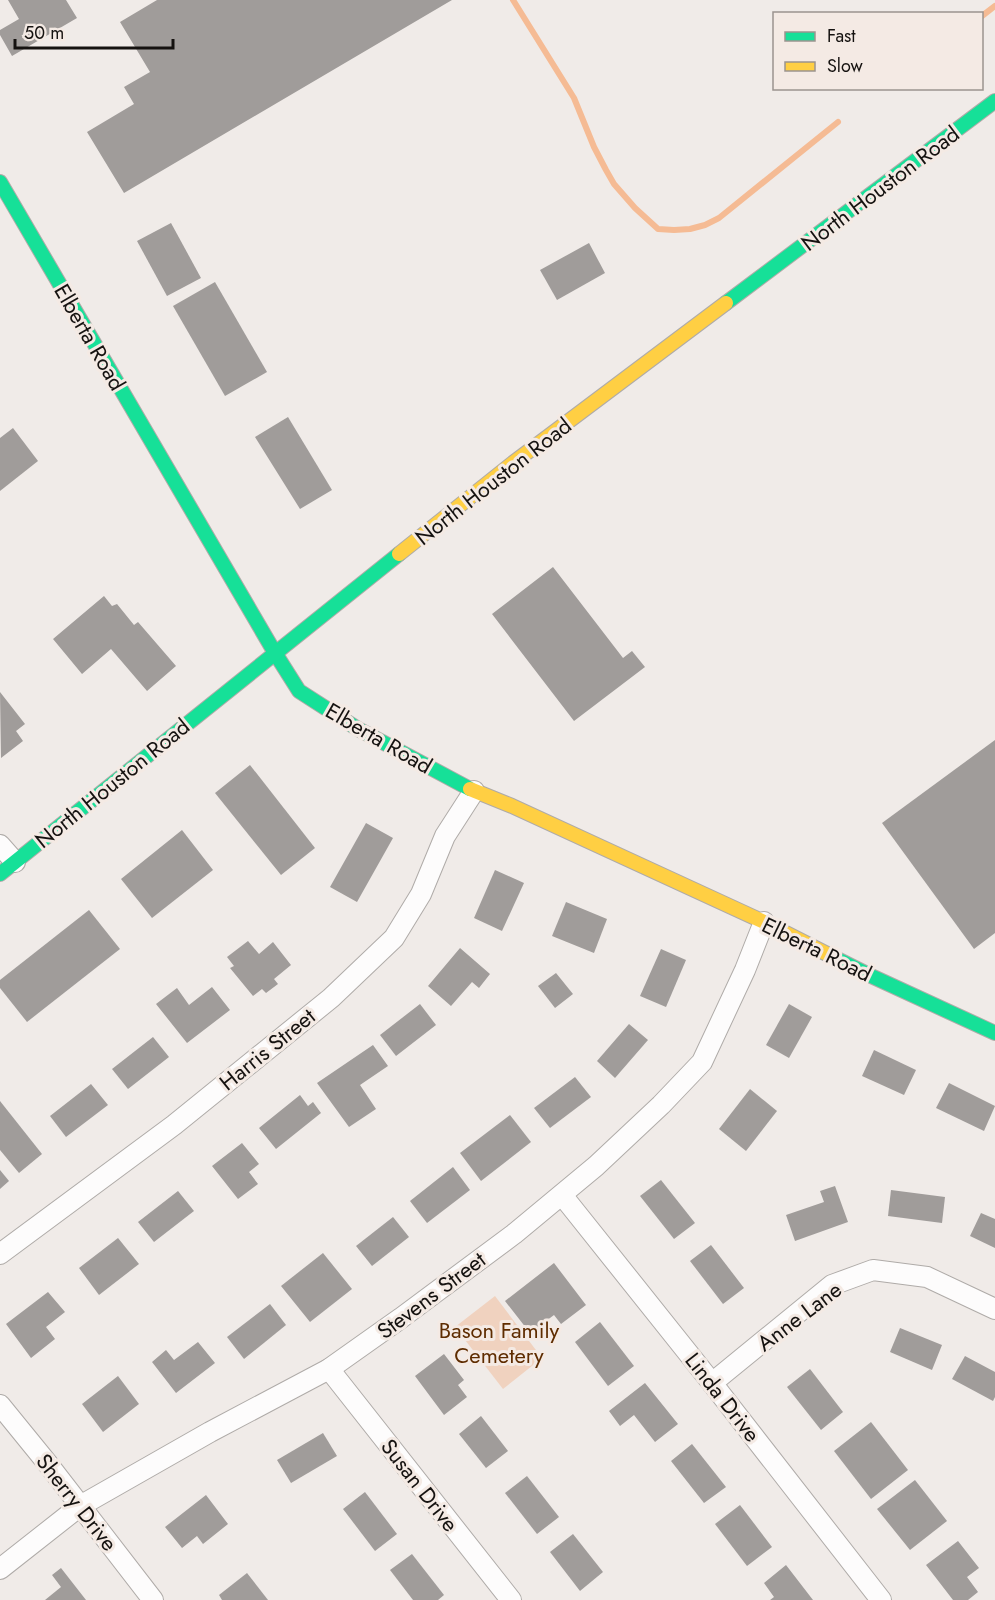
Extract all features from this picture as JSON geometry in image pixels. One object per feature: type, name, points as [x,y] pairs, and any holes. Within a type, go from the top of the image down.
[{"type":"street","name":"North Houston Road","points":[[7,868],[513,463],[995,101]]},
{"type":"street","name":"Elberta Road","points":[[0,182],[274,653],[299,691],[358,729],[474,791],[512,806],[764,922],[869,975],[995,1033]]},
{"type":"street","name":"Harris Street","points":[[0,1254],[192,1110],[331,998],[387,945],[394,938],[422,894],[446,836],[474,791]]},
{"type":"street","points":[[0,845],[7,868]]},
{"type":"street","name":"Stevens Street","points":[[0,1569],[80,1506],[210,1432],[329,1369],[402,1318],[562,1195],[629,1135],[702,1062],[745,970],[764,922]]},
{"type":"street","name":"Linda Drive","points":[[562,1195],[881,1600]]},
{"type":"street","name":"Anne Lane","points":[[712,1383],[832,1285],[873,1270],[927,1277],[995,1309]]},
{"type":"street","name":"Susan Drive","points":[[329,1369],[511,1600]]},
{"type":"street","name":"Sherry Drive","points":[[0,1405],[153,1600]]},
{"type":"green space","name":"Bason Family Cemetery","points":[[495,1296],[542,1358],[503,1389],[455,1327]]},
{"type":"building","points":[[8,0],[66,0],[77,18],[12,56],[0,35],[0,30],[19,19]]},
{"type":"building","points":[[157,0],[452,0],[124,193],[87,132],[134,104],[124,87],[150,72],[120,22]]},
{"type":"building","points":[[171,223],[201,278],[167,296],[137,241]]},
{"type":"building","points":[[589,243],[605,273],[557,300],[540,270]]},
{"type":"building","points":[[215,282],[267,372],[225,396],[173,306]]},
{"type":"building","points":[[288,417],[332,490],[300,509],[255,437]]},
{"type":"building","points":[[13,428],[38,461],[0,491],[0,438]]},
{"type":"building","points":[[553,567],[623,658],[632,651],[645,667],[574,721],[492,614]]},
{"type":"building","points":[[104,596],[112,606],[117,604],[134,625],[138,622],[176,666],[147,691],[111,649],[82,674],[53,639]]},
{"type":"building","points":[[0,692],[25,724],[16,731],[23,741],[1,758]]},
{"type":"building","points":[[995,740],[995,933],[974,949],[882,823]]},
{"type":"building","points":[[250,765],[315,848],[281,875],[215,793]]},
{"type":"building","points":[[366,823],[393,838],[357,902],[330,887]]},
{"type":"building","points":[[182,830],[213,870],[152,918],[121,879]]},
{"type":"building","points":[[495,870],[524,883],[502,931],[474,918]]},
{"type":"building","points":[[566,902],[607,919],[594,953],[552,936]]},
{"type":"building","points":[[89,910],[120,949],[27,1022],[0,988],[0,980]]},
{"type":"building","points":[[248,941],[259,954],[273,942],[291,965],[274,979],[278,984],[266,993],[262,989],[253,996],[230,968],[234,966],[227,957]]},
{"type":"building","points":[[460,948],[490,974],[479,988],[472,982],[451,1006],[428,986]]},
{"type":"building","points":[[661,949],[686,960],[666,1007],[640,996]]},
{"type":"building","points":[[556,973],[573,994],[555,1008],[538,986]]},
{"type":"building","points":[[212,987],[230,1010],[187,1043],[156,1004],[177,988],[189,1005]]},
{"type":"building","points":[[420,1004],[436,1025],[396,1056],[380,1035]]},
{"type":"building","points":[[789,1004],[812,1017],[789,1058],[766,1045]]},
{"type":"building","points":[[629,1024],[648,1040],[615,1078],[597,1061]]},
{"type":"building","points":[[153,1037],[169,1057],[128,1089],[112,1069]]},
{"type":"building","points":[[373,1045],[388,1066],[360,1085],[376,1109],[349,1127],[317,1083]]},
{"type":"building","points":[[874,1050],[916,1070],[904,1095],[862,1076]]},
{"type":"building","points":[[575,1077],[591,1097],[550,1128],[534,1108]]},
{"type":"building","points":[[949,1083],[995,1106],[984,1131],[936,1108]]},
{"type":"building","points":[[91,1084],[108,1105],[66,1137],[50,1116]]},
{"type":"building","points":[[750,1089],[777,1111],[746,1151],[719,1129]]},
{"type":"building","points":[[300,1095],[308,1106],[313,1102],[321,1113],[276,1149],[259,1128]]},
{"type":"building","points":[[0,1101],[42,1154],[19,1173],[0,1150]]},
{"type":"building","points":[[510,1115],[531,1142],[481,1181],[460,1153]]},
{"type":"building","points":[[242,1143],[259,1164],[249,1172],[258,1184],[238,1199],[212,1166]]},
{"type":"building","points":[[453,1167],[470,1190],[427,1223],[410,1201]]},
{"type":"building","points":[[0,1170],[9,1181],[0,1189]]},
{"type":"building","points":[[661,1180],[695,1223],[674,1239],[640,1196]]},
{"type":"building","points":[[835,1186],[848,1222],[795,1241],[786,1215],[824,1202],[820,1191]]},
{"type":"building","points":[[891,1190],[945,1197],[942,1223],[888,1216]]},
{"type":"building","points":[[178,1191],[194,1211],[154,1242],[138,1222]]},
{"type":"building","points":[[981,1213],[995,1219],[995,1248],[970,1236]]},
{"type":"building","points":[[393,1217],[409,1237],[372,1266],[356,1246]]},
{"type":"building","points":[[118,1238],[139,1264],[99,1295],[79,1268]]},
{"type":"building","points":[[711,1245],[744,1288],[723,1304],[690,1261]]},
{"type":"building","points":[[323,1253],[352,1289],[310,1322],[281,1286]]},
{"type":"building","points":[[554,1263],[586,1305],[561,1324],[554,1315],[530,1333],[505,1301]]},
{"type":"building","points":[[48,1292],[65,1312],[46,1327],[55,1339],[31,1358],[6,1324]]},
{"type":"building","points":[[270,1304],[286,1325],[244,1359],[227,1337]]},
{"type":"building","points":[[600,1322],[634,1366],[608,1386],[575,1342]]},
{"type":"building","points":[[900,1328],[942,1345],[932,1370],[890,1352]]},
{"type":"building","points":[[198,1342],[215,1363],[176,1393],[152,1362],[166,1350],[174,1360]]},
{"type":"building","points":[[444,1354],[464,1380],[458,1385],[467,1397],[444,1415],[415,1376]]},
{"type":"building","points":[[965,1356],[995,1372],[993,1401],[952,1379]]},
{"type":"building","points":[[810,1369],[843,1412],[821,1430],[787,1387]]},
{"type":"building","points":[[118,1376],[139,1404],[103,1432],[82,1404]]},
{"type":"building","points":[[645,1383],[678,1424],[655,1442],[634,1415],[620,1426],[609,1411]]},
{"type":"building","points":[[481,1416],[508,1451],[486,1468],[459,1434]]},
{"type":"building","points":[[871,1422],[908,1470],[871,1499],[834,1451]]},
{"type":"building","points":[[323,1433],[337,1456],[291,1483],[277,1460]]},
{"type":"building","points":[[692,1444],[726,1487],[704,1503],[671,1461]]},
{"type":"building","points":[[527,1476],[559,1517],[537,1534],[505,1493]]},
{"type":"building","points":[[915,1480],[947,1521],[910,1550],[877,1509]]},
{"type":"building","points":[[365,1492],[397,1534],[375,1551],[343,1509]]},
{"type":"building","points":[[206,1495],[228,1524],[203,1544],[197,1536],[182,1548],[165,1527]]},
{"type":"building","points":[[740,1505],[772,1547],[747,1566],[715,1524]]},
{"type":"building","points":[[573,1534],[603,1572],[580,1591],[550,1552]]},
{"type":"building","points":[[958,1541],[979,1568],[967,1577],[978,1592],[968,1600],[953,1600],[926,1565]]},
{"type":"building","points":[[412,1554],[444,1595],[438,1600],[413,1600],[390,1570]]},
{"type":"building","points":[[786,1565],[813,1600],[770,1600],[774,1597],[764,1583]]},
{"type":"building","points":[[61,1568],[86,1600],[45,1600],[61,1587],[52,1575]]},
{"type":"building","points":[[247,1573],[268,1600],[222,1600],[219,1595]]},
{"type":"waterway","points":[[513,0],[574,98],[594,147],[614,184],[658,229],[690,229],[719,218],[838,122]]},
{"type":"waterway","points":[[983,15],[995,6]]},
{"type":"traffic: fast","points":[[726,303],[995,101]]},
{"type":"traffic: fast","points":[[0,182],[299,691],[358,729],[470,789]]},
{"type":"traffic: fast","points":[[0,874],[399,554]]},
{"type":"traffic: fast","points":[[827,954],[995,1033]]},
{"type":"traffic: slow","points":[[399,554],[513,463],[726,303]]},
{"type":"traffic: slow","points":[[470,789],[512,806],[764,922],[827,954]]}]
